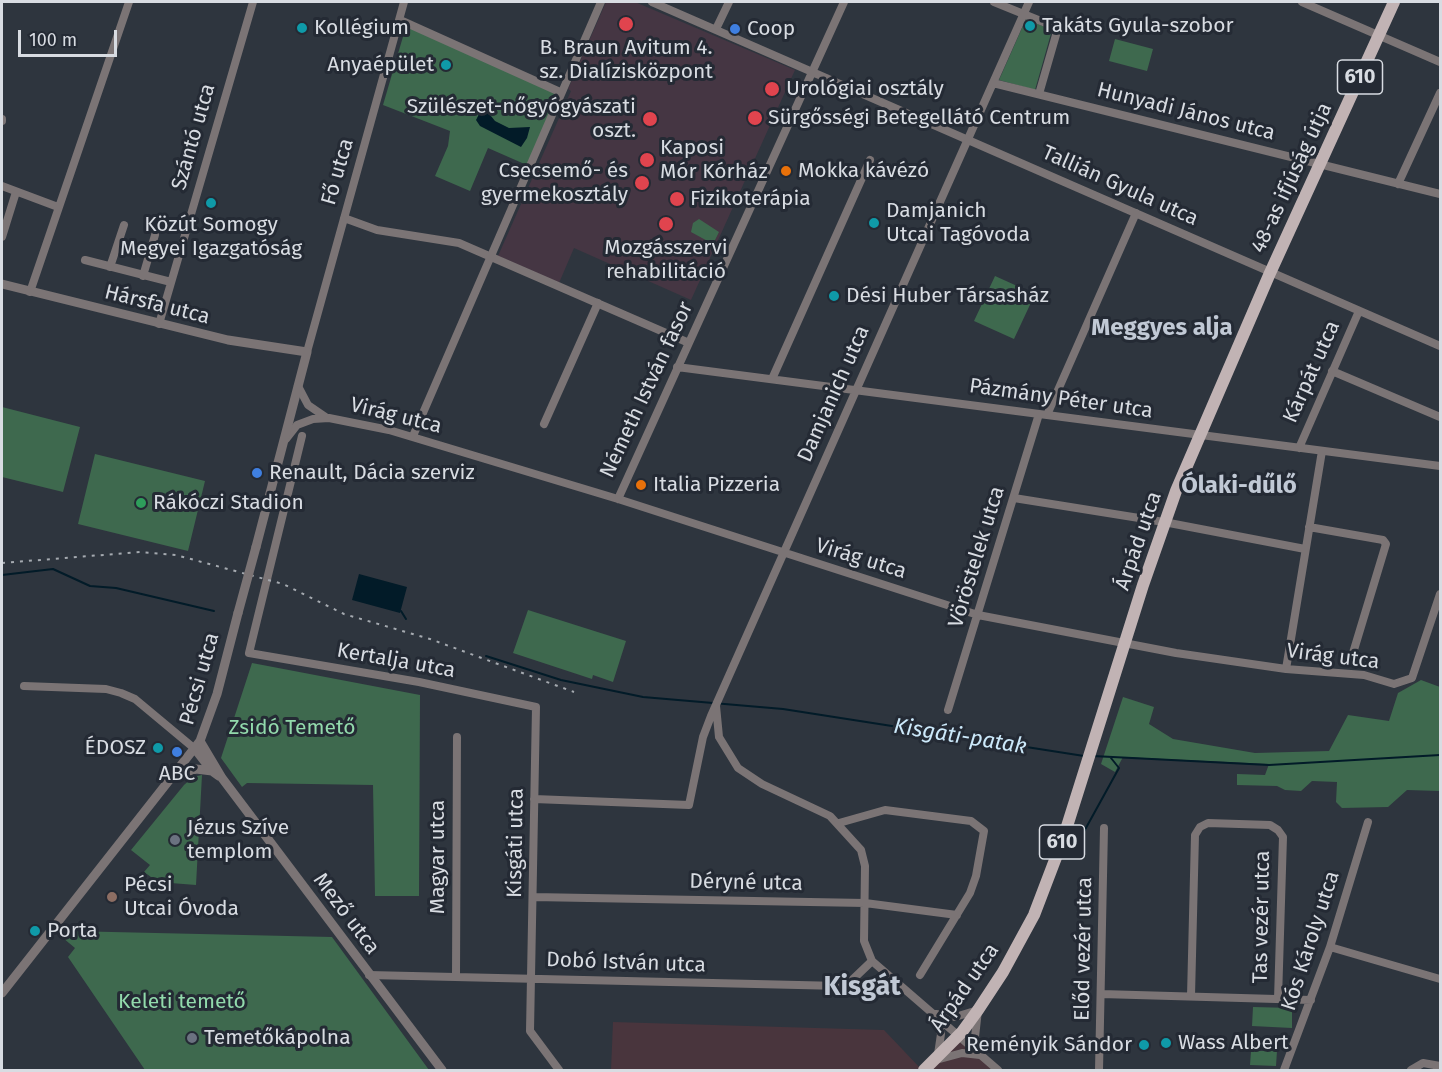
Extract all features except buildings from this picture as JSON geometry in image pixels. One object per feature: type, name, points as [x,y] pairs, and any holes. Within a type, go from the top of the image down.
[{"type":"main road","name":"48-as ifjúság útja","points":[[1270,273],[1394,2]]},
{"type":"main road","name":"Árpád utca","points":[[924,1071],[958,1036],[978,1010],[1003,972],[1034,915],[1080,787],[1164,522],[1270,273]]},
{"type":"street","points":[[30,292],[129,2]]},
{"type":"street","name":"Szántó utca","points":[[159,324],[253,2]]},
{"type":"street","name":"Fő utca","points":[[307,352],[404,2]]},
{"type":"street","points":[[413,436],[600,2]]},
{"type":"street","name":"Tallián Gyula utca","points":[[652,2],[813,70],[1440,346]]},
{"type":"street","points":[[716,29],[729,2]]},
{"type":"street","name":"Németh István fasor","points":[[618,499],[844,2]]},
{"type":"street","points":[[994,2],[1058,28],[1094,25]]},
{"type":"street","name":"Damjanich utca","points":[[534,799],[689,805],[703,738],[855,390],[1029,2]]},
{"type":"street","points":[[1302,2],[1440,62]]},
{"type":"street","points":[[400,20],[560,92]]},
{"type":"street","points":[[1039,94],[1058,28]]},
{"type":"street","name":"Hunyadi János utca","points":[[993,83],[1440,194]]},
{"type":"street","points":[[1398,184],[1440,93]]},
{"type":"street","points":[[772,380],[870,160]]},
{"type":"street","points":[[2,186],[58,207]]},
{"type":"street","points":[[2,237],[16,192]]},
{"type":"street","name":"Vöröstelek utca","points":[[948,710],[1014,498],[1043,415],[1136,213]]},
{"type":"street","points":[[344,218],[377,230],[459,243],[689,343]]},
{"type":"street","points":[[110,267],[124,225]]},
{"type":"street","points":[[143,276],[155,235]]},
{"type":"street","points":[[85,260],[171,282]]},
{"type":"street","name":"Hársfa utca","points":[[2,284],[228,340],[307,352]]},
{"type":"street","points":[[544,424],[598,303]]},
{"type":"street","name":"Kárpát utca","points":[[1299,448],[1359,311]]},
{"type":"street","name":"Pécsi utca","points":[[2,993],[198,745],[217,694],[307,352]]},
{"type":"street","name":"Pázmány Péter utca","points":[[677,367],[1440,466]]},
{"type":"street","points":[[1332,371],[1440,417]]},
{"type":"street","name":"Virág utca","points":[[298,385],[308,405],[328,418]]},
{"type":"street","name":"Virág utca","points":[[282,445],[303,421],[328,418],[413,436],[618,499],[978,615],[1124,644],[1286,669],[1364,675],[1394,684],[1406,682],[1412,678],[1417,669],[1440,594]]},
{"type":"street","name":"Kertalja utca","points":[[302,436],[249,653],[419,682],[536,707]]},
{"type":"street","points":[[1286,669],[1322,451]]},
{"type":"street","points":[[1014,498],[1164,522],[1305,549]]},
{"type":"street","points":[[1309,527],[1383,540],[1386,544],[1353,653]]},
{"type":"street","points":[[24,686],[106,689],[135,699],[198,745],[222,778]]},
{"type":"street","points":[[718,703],[719,737],[730,759],[747,776],[820,810],[839,823],[861,850],[865,866],[864,941],[872,961],[998,1071]]},
{"type":"street","name":"Kisgáti utca","points":[[536,707],[530,1031],[559,1071]]},
{"type":"street","name":"Magyar utca","points":[[456,976],[457,737]]},
{"type":"street","points":[[703,738],[719,737]]},
{"type":"street","points":[[198,745],[212,771],[222,778]]},
{"type":"street","points":[[173,777],[196,769],[212,771]]},
{"type":"street","name":"Mező utca","points":[[222,778],[442,1071]]},
{"type":"street","points":[[839,823],[885,810],[979,825],[985,837],[976,876],[957,915],[920,975]]},
{"type":"street","name":"Kós Károly utca","points":[[1284,1071],[1330,947],[1368,822]]},
{"type":"street","name":"Tas vezér utca","points":[[1191,996],[1195,836],[1200,827],[1208,823],[1270,825],[1278,830],[1282,837],[1278,999]]},
{"type":"street","name":"Előd vezér utca","points":[[1099,1071],[1104,828]]},
{"type":"street","name":"Déryné utca","points":[[533,897],[864,903],[957,915]]},
{"type":"street","points":[[1330,947],[1440,979]]},
{"type":"street","name":"Dobó István utca","points":[[369,975],[841,986],[850,982],[872,961]]},
{"type":"street","points":[[1101,994],[1311,1000]]},
{"type":"street","points":[[932,1013],[955,1017],[978,1010],[975,1037],[981,1055]]},
{"type":"street","points":[[932,1013],[941,1034],[941,1048],[934,1061]]},
{"type":"street","points":[[934,1061],[962,1053],[981,1055]]},
{"type":"street","points":[[1411,1071],[1423,1063],[1440,1062]]},
{"type":"shaded area","name":"Kaposi Mór Kórház","points":[[606,2],[635,2],[795,70],[691,300],[574,248],[559,283],[498,256],[571,91],[568,89]]},
{"type":"shaded area","points":[[613,1022],[884,1030],[922,1070],[611,1070]]},
{"type":"shaded area","points":[[959,1036],[997,1070],[926,1070]]},
{"type":"green space","points":[[1026,19],[1052,30],[1035,90],[999,80]]},
{"type":"green space","points":[[407,23],[560,92],[529,166],[488,148],[470,191],[435,176],[448,146],[450,131],[383,105]]},
{"type":"green space","points":[[1115,39],[1153,49],[1147,71],[1109,61]]},
{"type":"green space","points":[[699,219],[719,232],[713,244],[691,232],[693,223]]},
{"type":"green space","points":[[995,276],[1035,294],[1014,339],[974,321]]},
{"type":"green space","points":[[2,407],[80,427],[63,492],[2,477]]},
{"type":"green space","name":"Rákóczi Stadion","points":[[95,454],[205,481],[188,551],[78,524]]},
{"type":"green space","points":[[528,610],[626,641],[613,682],[593,675],[592,679],[513,653]]},
{"type":"green space","name":"Zsidó Temető","points":[[252,663],[420,695],[419,896],[375,896],[373,785],[247,783],[242,787],[221,758]]},
{"type":"green space","points":[[1421,680],[1440,687],[1440,791],[1407,790],[1388,807],[1342,808],[1336,802],[1337,782],[1312,781],[1301,791],[1285,790],[1277,786],[1237,785],[1237,774],[1265,775],[1269,764],[1123,757],[1115,772],[1101,764],[1123,697],[1154,707],[1149,724],[1173,739],[1255,753],[1329,751],[1348,715],[1389,721],[1398,693]]},
{"type":"green space","points":[[202,775],[196,885],[158,882],[144,872],[150,865],[131,850],[184,785],[193,777]]},
{"type":"green space","name":"Keleti temető","points":[[68,931],[332,937],[429,1070],[145,1070],[68,957],[75,948],[63,938]]},
{"type":"green space","points":[[1253,1007],[1292,1008],[1292,1028],[1252,1026]]},
{"type":"green space","points":[[1251,1051],[1277,1051],[1276,1066],[1250,1065]]},
{"type":"water","points":[[483,106],[495,121],[509,128],[530,127],[521,147],[480,126],[476,120]]},
{"type":"water","points":[[359,574],[407,587],[400,613],[352,600]]},
{"type":"waterway","name":"Kisgáti-patak","points":[[2,575],[53,569],[90,586],[116,588],[214,611]]},
{"type":"waterway","name":"Kisgáti-patak","points":[[401,611],[406,619]]},
{"type":"waterway","name":"Kisgáti-patak","points":[[486,656],[561,680],[643,697],[783,709],[1084,756]]},
{"type":"waterway","name":"Kisgáti-patak","points":[[1093,756],[1269,765],[1440,755]]},
{"type":"waterway","points":[[1076,846],[1119,768],[1111,758]]},
{"type":"railway","points":[[2,563],[140,552],[176,555],[283,584],[344,614],[430,639],[574,692]]},
{"type":"place","name":"B. Braun Avitum 4. sz. Dialízisközpont","points":[[626,24]]},
{"type":"place","name":"Takáts Gyula-szobor","points":[[1030,26]]},
{"type":"place","name":"Kollégium","points":[[302,28]]},
{"type":"place","name":"Coop","points":[[735,29]]},
{"type":"place","name":"Anyaépület","points":[[446,65]]},
{"type":"place","name":"Urológiai osztály","points":[[772,89]]},
{"type":"place","name":"Sürgősségi Betegellátó Centrum","points":[[755,118]]},
{"type":"place","name":"Szülészet-nőgyógyászati oszt.","points":[[650,119]]},
{"type":"place","name":"Kaposi Mór Kórház","points":[[647,160]]},
{"type":"place","name":"Mokka kávézó","points":[[786,171]]},
{"type":"place","name":"Csecsemő- és gyermekosztály","points":[[642,183]]},
{"type":"place","name":"Fizikoterápia","points":[[677,199]]},
{"type":"place","name":"Közút Somogy Megyei Igazgatóság","points":[[211,203]]},
{"type":"place","name":"Damjanich Utcai Tagóvoda","points":[[874,223]]},
{"type":"place","name":"Mozgásszervi rehabilitáció","points":[[666,224]]},
{"type":"place","name":"Dési Huber Társasház","points":[[834,296]]},
{"type":"place","name":"Renault, Dácia szerviz","points":[[257,473]]},
{"type":"place","name":"Italia Pizzeria","points":[[641,485]]},
{"type":"place","name":"Rákóczi Stadion","points":[[141,503]]},
{"type":"place","name":"ÉDOSZ","points":[[158,748]]},
{"type":"place","name":"ABC","points":[[177,752]]},
{"type":"place","name":"Jézus Szíve templom","points":[[175,840]]},
{"type":"place","name":"Pécsi Utcai Óvoda","points":[[112,897]]},
{"type":"place","name":"Porta","points":[[35,931]]},
{"type":"place","name":"Temetőkápolna","points":[[192,1038]]},
{"type":"place","name":"Wass Albert","points":[[1166,1043]]},
{"type":"place","name":"Reményik Sándor","points":[[1144,1045]]},
{"type":"district","name":"Meggyes alja","points":[[1162,328]]},
{"type":"district","name":"Ólaki-dűlő","points":[[1239,486]]},
{"type":"district","name":"Kisgát","points":[[862,987]]}]
